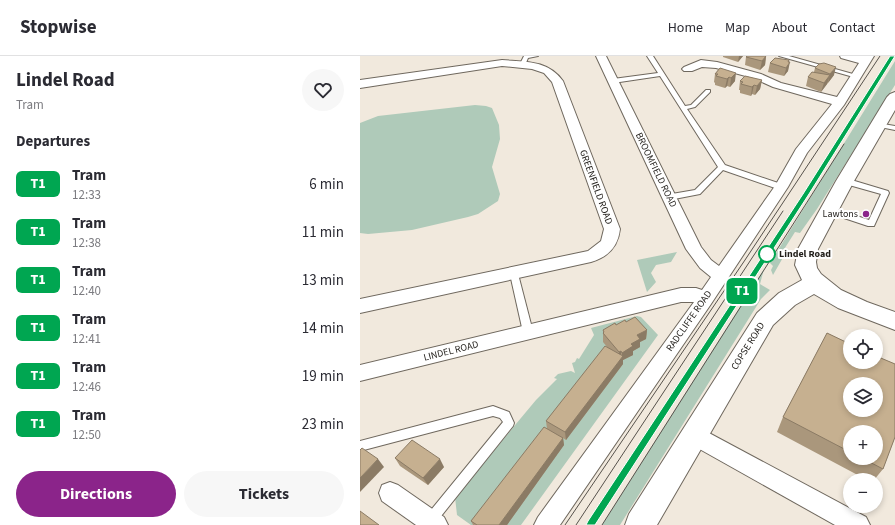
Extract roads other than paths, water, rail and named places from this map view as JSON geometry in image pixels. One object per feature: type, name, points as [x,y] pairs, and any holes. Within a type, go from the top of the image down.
[{"type":"street","name":"BROOMFIELD ROAD","points":[[601,56],[694,249],[703,263],[713,271],[721,274]]},
{"type":"street","points":[[845,56],[867,59]]},
{"type":"street","name":"RADCLIFFE ROAD","points":[[546,525],[705,299],[781,187],[801,152],[840,102],[867,59]]},
{"type":"street","name":"GREENFIELD ROAD","points":[[360,84],[529,60],[534,66],[548,71],[557,81],[610,224],[611,235],[610,241],[606,248],[591,256],[514,274],[360,306]]},
{"type":"street","points":[[688,69],[701,63],[717,64],[756,76],[777,85],[840,102]]},
{"type":"street","points":[[895,97],[886,126],[845,181],[808,249],[806,258],[807,270],[815,283],[830,293],[861,309],[895,321]]},
{"type":"street","name":"COPSE ROAD","points":[[640,525],[764,319],[786,299],[815,283]]},
{"type":"street","name":"LINDEL ROAD","points":[[360,373],[681,295],[696,295],[705,299]]},
{"type":"street","points":[[694,434],[858,525]]},
{"type":"street","points":[[390,493],[430,524]]},
{"type":"lane","points":[[650,56],[716,160],[722,167],[781,187]]},
{"type":"lane","points":[[782,56],[857,76]]},
{"type":"lane","points":[[613,81],[662,74]]},
{"type":"lane","points":[[684,108],[693,106],[708,91]]},
{"type":"lane","points":[[669,197],[697,192],[722,167]]},
{"type":"lane","points":[[845,181],[885,193],[895,193]]},
{"type":"lane","points":[[829,210],[871,224],[885,193]]},
{"type":"lane","points":[[514,274],[528,332]]},
{"type":"lane","points":[[360,446],[493,411],[505,414],[508,418],[508,423],[430,524]]},
{"type":"tram line","points":[[565,525],[745,260],[880,56]]},
{"type":"tram line","points":[[592,525],[806,194],[892,56]]},
{"type":"tram line","name":"T1","points":[[592,525],[760,263],[782,232],[892,56]]},
{"type":"tram line","points":[[602,525],[844,144]]},
{"type":"tram line","points":[[576,525],[783,211]]},
{"type":"place","name":"Lawtons","points":[[866,214]]},
{"type":"place","name":"Lindel Road","points":[[767,254]]}]
